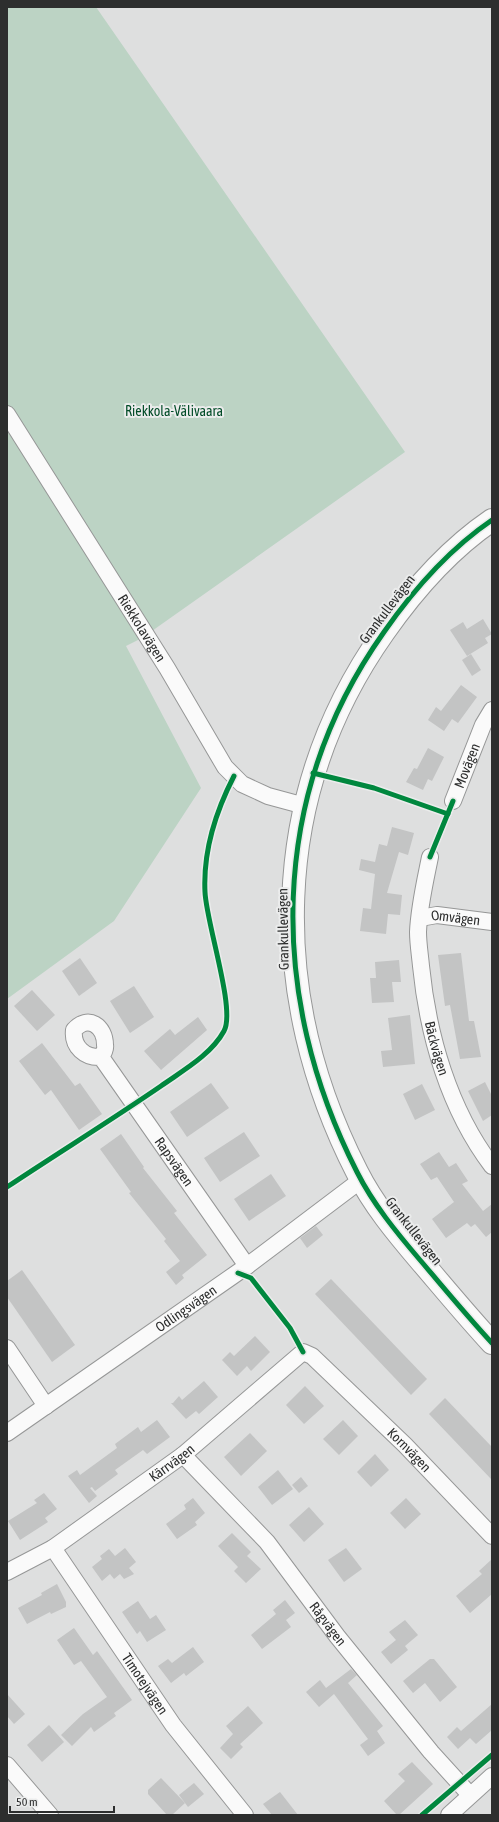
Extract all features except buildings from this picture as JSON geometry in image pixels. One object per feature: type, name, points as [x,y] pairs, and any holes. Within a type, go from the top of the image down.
[{"type":"street","name":"Riekkolavägen","points":[[7,414],[167,668],[224,767],[242,784],[268,796],[305,806]]},
{"type":"street","name":"Grankullevägen","points":[[492,520],[457,547],[419,585],[366,657],[338,708],[311,779],[300,826],[295,873],[293,942],[298,995],[309,1047],[332,1120],[361,1180],[402,1239],[492,1343]]},
{"type":"street","name":"Movägen","points":[[453,801],[483,725],[492,710]]},
{"type":"street","name":"Bäckvägen","points":[[430,858],[420,905],[418,933],[423,984],[433,1034],[446,1084],[459,1111],[492,1166]]},
{"type":"street","name":"Omvägen","points":[[420,918],[437,916],[492,922]]},
{"type":"street","name":"Rapsvägen","points":[[102,1057],[248,1266]]},
{"type":"street","name":"Odlingsvägen","points":[[7,1433],[248,1266],[361,1180]]},
{"type":"street","points":[[7,1348],[46,1406]]},
{"type":"street","name":"Kärrvägen","points":[[7,1572],[53,1548],[184,1455],[303,1352],[312,1356],[324,1367]]},
{"type":"street","name":"Kornvägen","points":[[324,1367],[405,1445],[492,1536]]},
{"type":"street","name":"Rågvägen","points":[[184,1455],[267,1542],[337,1636],[431,1752],[470,1795]]},
{"type":"street","name":"Timotejvägen","points":[[53,1548],[173,1725],[245,1815]]},
{"type":"street","points":[[7,1766],[50,1815]]},
{"type":"street","points":[[449,1815],[492,1776]]},
{"type":"green space","name":"Riekkola-Välivaara","points":[[7,7],[96,7],[405,452],[142,638],[126,646],[201,788],[114,921],[7,999]]},
{"type":"cycle path","points":[[492,520],[446,557],[407,601],[384,632],[346,695],[318,761],[301,829],[293,898],[295,967],[307,1036],[328,1105],[357,1172],[370,1195],[394,1229],[492,1343]]},
{"type":"cycle path","points":[[313,773],[374,788],[448,814]]},
{"type":"cycle path","points":[[7,1187],[123,1112],[187,1068],[212,1048],[224,1031],[227,1020],[224,986],[207,906],[205,877],[206,862],[216,818],[234,776]]},
{"type":"cycle path","points":[[430,857],[453,801]]},
{"type":"cycle path","points":[[238,1273],[251,1278],[290,1328],[303,1352]]},
{"type":"cycle path","points":[[422,1815],[492,1755]]}]
